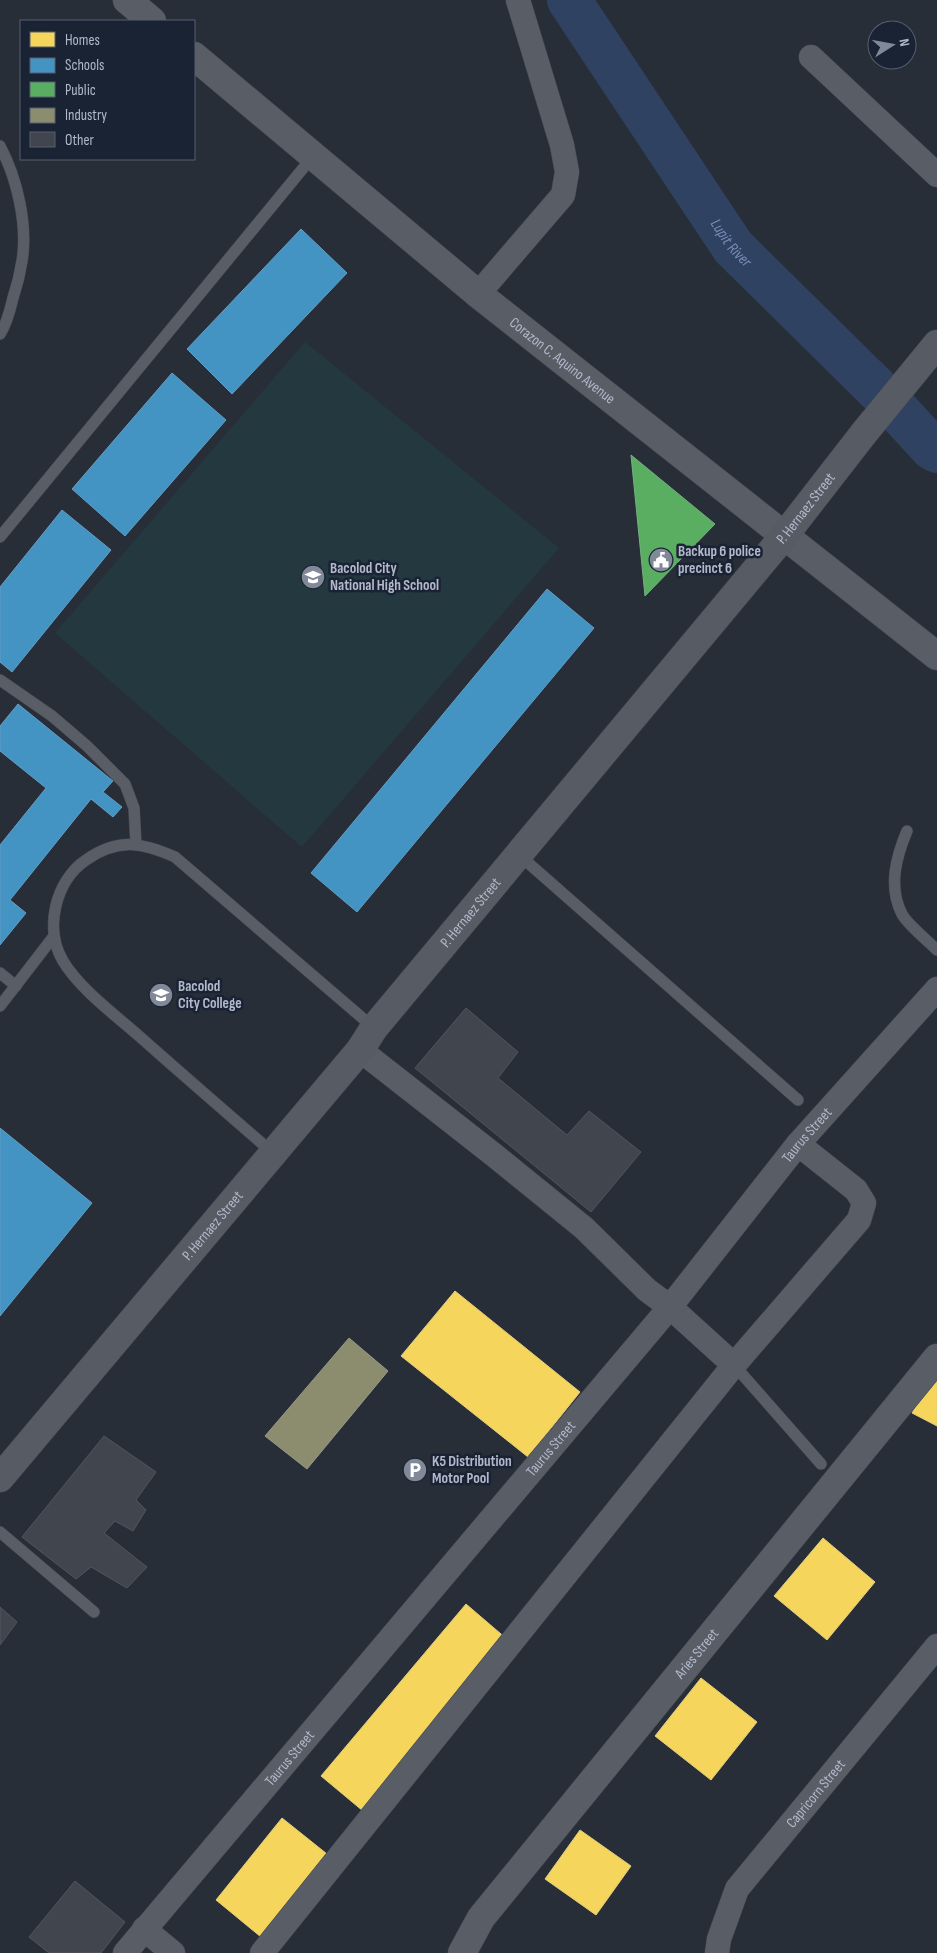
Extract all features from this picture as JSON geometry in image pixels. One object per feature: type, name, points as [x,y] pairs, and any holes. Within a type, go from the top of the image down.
[{"type":"main road","name":"P. Hernaez Street","points":[[0,1478],[273,1153],[518,854],[784,536],[864,433],[936,345]]},
{"type":"street","points":[[127,0],[151,20]]},
{"type":"street","points":[[478,294],[563,195],[567,172],[562,145],[518,0]]},
{"type":"street","name":"Corazon C. Aquino Avenue","points":[[195,57],[478,294],[937,656]]},
{"type":"street","points":[[811,57],[937,176]]},
{"type":"street","name":"Taurus Street","points":[[125,1953],[670,1307],[798,1144],[937,989]]},
{"type":"street","points":[[367,1039],[494,1155],[584,1228],[648,1290],[670,1307],[734,1365]]},
{"type":"street","points":[[262,1953],[734,1365],[859,1220],[864,1203],[856,1190],[798,1144]]},
{"type":"street","name":"Aries Street","points":[[462,1953],[481,1918],[937,1358]]},
{"type":"street","name":"Capricorn Street","points":[[716,1953],[719,1939],[737,1890],[937,1646]]},
{"type":"street","points":[[144,1929],[172,1953]]},
{"type":"lane","points":[[0,146],[13,174],[24,235],[23,259],[18,283],[0,334]]},
{"type":"lane","points":[[0,537],[314,155]]},
{"type":"lane","points":[[0,680],[59,722],[87,746],[125,784],[134,808],[136,845]]},
{"type":"lane","points":[[906,831],[897,855],[894,881],[897,898],[902,915],[937,950]]},
{"type":"lane","points":[[273,1153],[90,993],[63,961],[54,936],[54,910],[62,886],[78,865],[100,850],[125,844],[151,847],[175,857],[367,1039]]},
{"type":"lane","points":[[518,854],[798,1100]]},
{"type":"lane","points":[[0,1006],[54,936]]},
{"type":"lane","points":[[0,973],[16,986]]},
{"type":"lane","points":[[734,1365],[821,1464]]},
{"type":"lane","points":[[0,1532],[94,1612]]},
{"type":"green space","points":[[305,342],[559,548],[302,847],[55,633]]},
{"type":"building: Homes","points":[[455,1291],[580,1392],[528,1457],[401,1356]]},
{"type":"building: Homes","points":[[937,1366],[937,1426],[912,1413]]},
{"type":"building: Homes","points":[[823,1538],[875,1582],[827,1640],[774,1596]]},
{"type":"building: Homes","points":[[466,1604],[508,1640],[363,1811],[321,1776]]},
{"type":"building: Homes","points":[[701,1678],[757,1722],[711,1780],[655,1736]]},
{"type":"building: Homes","points":[[282,1818],[327,1854],[261,1937],[216,1900]]},
{"type":"building: Homes","points":[[580,1830],[631,1866],[596,1915],[545,1879]]},
{"type":"building: Schools","points":[[301,229],[347,273],[232,394],[187,349]]},
{"type":"building: Schools","points":[[172,373],[226,420],[125,536],[72,489]]},
{"type":"building: Schools","points":[[62,510],[111,550],[12,672],[0,662],[0,587]]},
{"type":"building: Schools","points":[[547,589],[594,628],[357,912],[311,873]]},
{"type":"building: Schools","points":[[18,704],[113,781],[103,792],[122,807],[113,817],[91,799],[10,900],[26,913],[0,945],[0,845],[46,788],[0,751],[0,726]]},
{"type":"building: Schools","points":[[0,1128],[92,1203],[0,1316]]},
{"type":"building: Public","name":"Backup 6 police precinct 6","points":[[631,455],[715,524],[645,596]]},
{"type":"building: Industry","points":[[349,1338],[388,1371],[307,1469],[265,1436]]},
{"type":"building: Other","points":[[466,1008],[518,1052],[498,1078],[567,1135],[589,1111],[641,1152],[591,1212],[415,1068]]},
{"type":"building: Other","points":[[104,1436],[156,1472],[136,1500],[146,1510],[133,1531],[115,1521],[104,1533],[147,1567],[127,1588],[91,1567],[76,1579],[22,1537]]},
{"type":"building: Other","points":[[0,1607],[17,1622],[0,1645]]},
{"type":"building: Other","points":[[75,1881],[125,1922],[101,1953],[49,1953],[29,1937]]},
{"type":"waterway","name":"Lupit River","points":[[569,0],[733,247],[937,451]]},
{"type":"place","name":"Backup 6 police precinct 6","points":[[661,560]]},
{"type":"place","name":"Bacolod City National High School","points":[[313,577]]},
{"type":"place","name":"Bacolod City College","points":[[161,995]]},
{"type":"place","name":"K5 Distribution Motor Pool","points":[[415,1470]]}]
